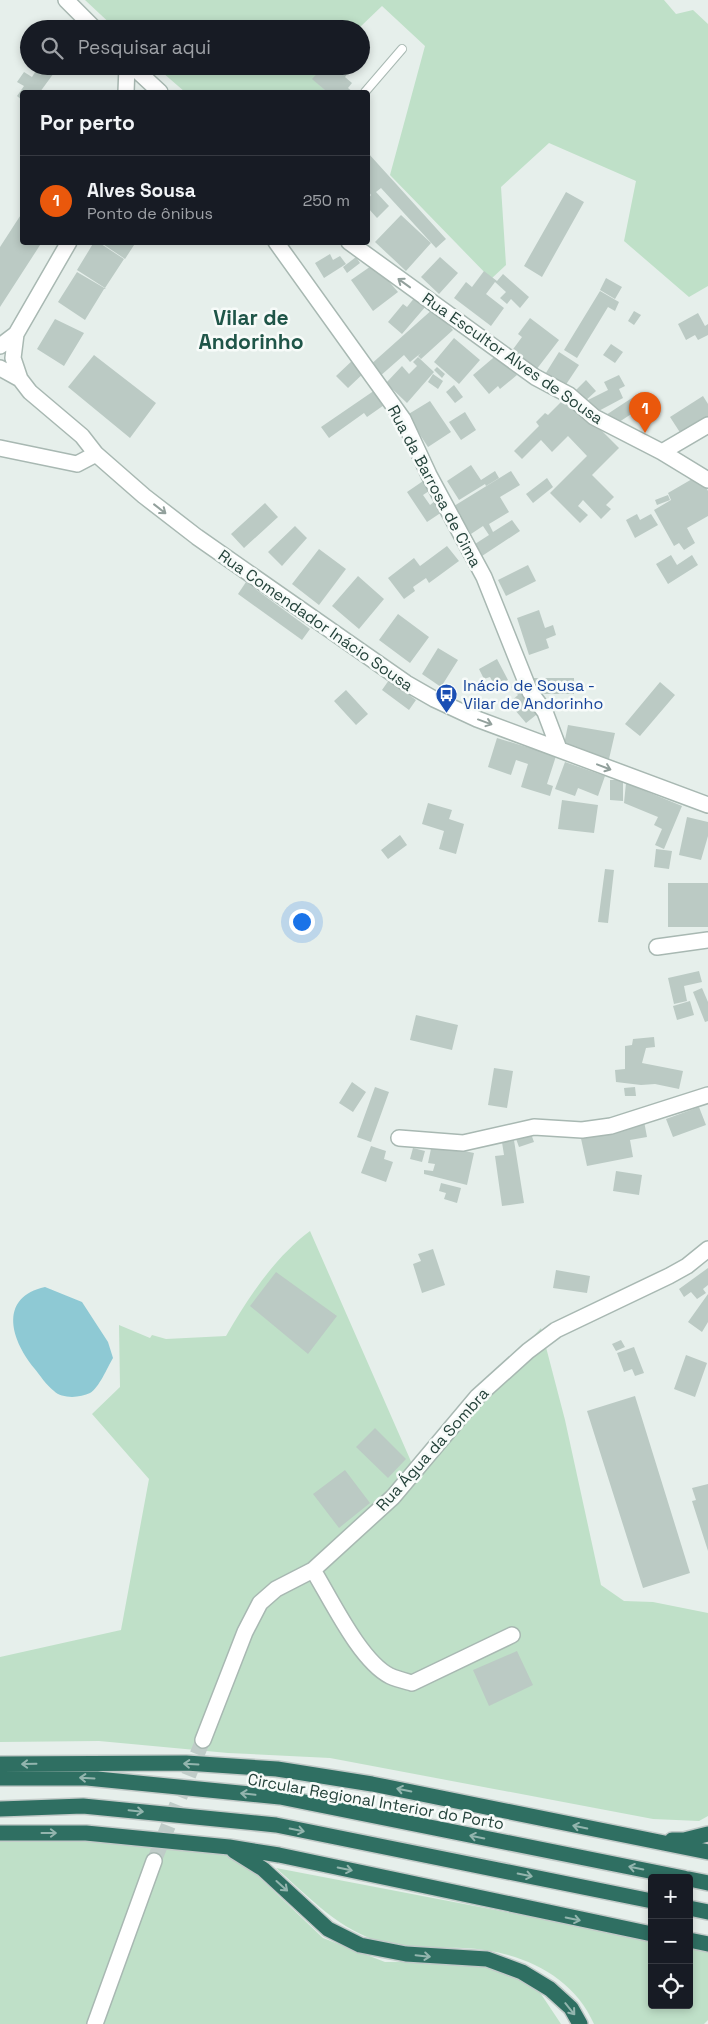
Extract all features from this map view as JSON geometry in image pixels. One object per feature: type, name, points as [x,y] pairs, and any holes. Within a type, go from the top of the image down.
[{"type":"highway","points":[[0,1764],[186,1763],[277,1769],[372,1784],[708,1852]]},
{"type":"highway","name":"Circular Regional Interior do Porto","points":[[0,1778],[87,1778],[280,1797],[664,1874]]},
{"type":"highway","points":[[0,1809],[83,1806],[276,1825],[648,1899]]},
{"type":"highway","points":[[0,1834],[86,1833],[229,1847],[279,1855],[648,1933]]},
{"type":"highway","points":[[645,1840],[684,1840],[708,1834]]},
{"type":"highway","points":[[229,1847],[263,1869],[328,1929],[360,1945],[406,1954],[487,1959],[522,1972],[550,1988],[571,2008],[580,2024]]},
{"type":"highway","points":[[693,1880],[708,1882]]},
{"type":"highway","points":[[693,1909],[708,1912]]},
{"type":"highway","points":[[693,1941],[708,1944]]},
{"type":"street","points":[[66,0],[86,20]]},
{"type":"street","points":[[126,90],[127,75]]},
{"type":"street","points":[[141,75],[157,90]]},
{"type":"street","points":[[20,379],[13,358],[16,334],[67,245]]},
{"type":"street","name":"Rua da Barrosa de Cima","points":[[278,245],[403,418],[429,475],[484,577],[530,692],[545,712],[559,749]]},
{"type":"street","name":"Rua Escultor Alves de Sousa","points":[[353,245],[535,377],[569,395],[594,417],[662,452],[708,480]]},
{"type":"street","points":[[0,346],[16,334]]},
{"type":"street","points":[[0,368],[20,379]]},
{"type":"street","name":"Rua Comendador Inácio Sousa","points":[[20,379],[30,392],[82,436],[96,454],[122,478],[196,537],[406,683],[455,710],[708,805]]},
{"type":"street","points":[[662,452],[708,425]]},
{"type":"street","points":[[0,448],[77,464],[96,454]]},
{"type":"street","points":[[657,947],[708,940]]},
{"type":"street","points":[[399,1138],[463,1144],[534,1127],[596,1129],[708,1095]]},
{"type":"street","name":"Rua Água da Sombra","points":[[202,1740],[245,1632],[260,1603],[276,1589],[313,1570],[393,1497],[495,1379],[556,1330],[688,1266],[708,1249]]},
{"type":"street","points":[[313,1570],[359,1646],[372,1663],[390,1676],[412,1683],[512,1635]]},
{"type":"street","points":[[95,2024],[154,1861]]},
{"type":"lane","points":[[366,90],[402,49]]},
{"type":"green space","points":[[85,0],[664,0],[676,14],[693,10],[708,24],[708,286],[689,297],[624,241],[636,181],[549,143],[501,187],[506,265],[491,279],[390,175],[425,46],[382,6],[367,20],[106,20]]},
{"type":"green space","points":[[165,75],[316,75],[313,79],[325,90],[183,90]]},
{"type":"green space","points":[[310,1231],[413,1466],[541,1328],[565,1420],[601,1585],[624,1601],[653,1602],[708,1613],[708,1816],[699,1821],[653,1819],[330,1758],[228,1753],[99,1741],[0,1742],[0,1657],[121,1630],[149,1479],[92,1414],[120,1387],[119,1325],[150,1338],[152,1335],[166,1339],[226,1336],[253,1293],[273,1266]]},
{"type":"green space","points":[[0,1833],[81,1837],[235,1854],[323,1938],[385,1962],[468,1961],[507,1969],[537,1988],[561,2024],[0,2024]]},
{"type":"green space","points":[[276,1868],[648,1939],[648,2009],[693,2009],[693,1948],[708,1951],[708,2020],[704,2024],[594,2024],[584,2006],[572,1991],[557,1978],[522,1959],[483,1950],[403,1947],[384,1943],[368,1938],[339,1922]]},
{"type":"water","points":[[45,1287],[82,1302],[108,1342],[113,1358],[97,1387],[86,1395],[76,1397],[57,1394],[34,1368],[19,1344],[13,1320],[15,1309],[21,1300],[31,1292]]},
{"type":"building","points":[[22,75],[32,77],[33,75],[52,75],[41,90],[21,90],[24,86],[17,82]]},
{"type":"building","points":[[316,75],[346,75],[345,77],[352,83],[348,88],[350,90],[325,90],[312,79]]},
{"type":"building","points":[[370,155],[446,239],[436,248],[381,188],[376,192],[389,206],[377,218],[370,210]]},
{"type":"building","points":[[566,192],[584,202],[542,277],[524,266]]},
{"type":"building","points":[[401,215],[431,243],[406,271],[375,242]]},
{"type":"building","points":[[20,216],[20,245],[40,245],[0,307],[0,247]]},
{"type":"building","points":[[92,245],[103,245],[124,259],[105,288],[77,270]]},
{"type":"building","points":[[104,245],[134,245],[125,259]]},
{"type":"building","points":[[330,254],[333,260],[340,256],[346,264],[324,278],[315,263]]},
{"type":"building","points":[[356,257],[360,263],[347,273],[343,267]]},
{"type":"building","points":[[440,257],[458,273],[439,294],[421,277]]},
{"type":"building","points":[[374,264],[398,292],[373,311],[351,280]]},
{"type":"building","points":[[484,271],[497,281],[503,274],[529,297],[520,308],[511,299],[507,304],[500,298],[506,292],[495,282],[486,294],[504,308],[491,326],[454,298],[466,282],[472,287]]},
{"type":"building","points":[[77,272],[106,289],[104,289],[85,320],[58,302]]},
{"type":"building","points":[[606,278],[622,287],[615,299],[600,290]]},
{"type":"building","points":[[600,291],[619,302],[615,311],[608,307],[577,358],[564,350]]},
{"type":"building","points":[[415,297],[426,306],[402,334],[388,322],[403,304],[407,307]]},
{"type":"building","points":[[434,308],[453,330],[421,359],[418,356],[421,353],[410,362],[404,355],[379,377],[369,366]]},
{"type":"building","points":[[634,311],[641,315],[634,325],[628,321]]},
{"type":"building","points":[[698,313],[705,326],[708,324],[708,335],[698,340],[695,335],[686,340],[678,324]]},
{"type":"building","points":[[530,318],[559,340],[536,370],[511,352],[522,337],[518,334]]},
{"type":"building","points":[[55,319],[84,333],[64,366],[37,349]]},
{"type":"building","points":[[454,338],[480,360],[459,384],[434,362]]},
{"type":"building","points":[[611,344],[623,352],[615,363],[603,355]]},
{"type":"building","points":[[559,352],[579,365],[563,389],[544,376]]},
{"type":"building","points":[[499,353],[517,375],[500,389],[498,386],[489,394],[473,375]]},
{"type":"building","points":[[94,355],[156,403],[130,438],[68,387]]},
{"type":"building","points":[[418,357],[434,372],[407,403],[386,383],[402,366],[409,374],[417,366],[413,362]]},
{"type":"building","points":[[355,358],[367,370],[348,388],[336,376]]},
{"type":"building","points":[[437,367],[445,374],[442,378],[434,370]]},
{"type":"building","points":[[433,374],[443,381],[438,389],[428,382]]},
{"type":"building","points":[[619,375],[625,386],[619,389],[623,398],[593,414],[586,401],[608,390],[604,382]]},
{"type":"building","points":[[586,380],[596,391],[583,403],[573,393]]},
{"type":"building","points":[[454,385],[463,397],[455,403],[446,392]]},
{"type":"building","points":[[378,388],[387,403],[367,417],[364,413],[329,438],[321,427]]},
{"type":"building","points":[[641,392],[648,403],[613,426],[606,415]]},
{"type":"building","points":[[567,396],[619,448],[592,475],[614,497],[606,505],[611,509],[601,519],[583,500],[578,506],[588,515],[580,523],[550,493],[587,456],[568,436],[552,452],[541,440],[522,459],[514,451],[539,426],[536,422],[545,413],[548,415]]},
{"type":"building","points":[[703,396],[708,404],[708,417],[681,434],[670,417]]},
{"type":"building","points":[[430,401],[451,432],[428,447],[407,415]]},
{"type":"building","points":[[465,412],[476,430],[461,440],[449,422]]},
{"type":"building","points":[[471,465],[481,480],[495,471],[499,478],[459,500],[447,481]]},
{"type":"building","points":[[511,471],[520,485],[500,497],[509,512],[489,524],[493,532],[512,520],[520,531],[482,556],[475,544],[489,535],[483,526],[471,534],[454,506]]},
{"type":"building","points":[[699,475],[708,491],[708,516],[687,528],[695,543],[684,550],[679,543],[674,546],[654,510],[671,500],[668,493]]},
{"type":"building","points":[[547,478],[553,487],[533,503],[526,494]]},
{"type":"building","points":[[426,479],[432,489],[423,495],[430,505],[435,501],[442,512],[427,522],[407,492]]},
{"type":"building","points":[[668,495],[670,500],[657,505],[655,500]]},
{"type":"building","points":[[265,503],[278,517],[244,548],[231,534]]},
{"type":"building","points":[[637,514],[640,520],[651,514],[658,525],[635,538],[626,520]]},
{"type":"building","points":[[295,526],[307,538],[282,566],[268,552]]},
{"type":"building","points":[[447,546],[459,561],[429,583],[426,578],[413,587],[415,591],[404,599],[388,578],[414,558],[420,566]]},
{"type":"building","points":[[319,549],[346,569],[319,605],[292,584]]},
{"type":"building","points":[[671,555],[677,565],[692,555],[698,565],[668,584],[656,564]]},
{"type":"building","points":[[528,565],[536,581],[506,596],[498,580]]},
{"type":"building","points":[[358,576],[384,599],[359,629],[332,606]]},
{"type":"building","points":[[246,582],[310,629],[302,640],[238,594]]},
{"type":"building","points":[[539,610],[545,628],[553,625],[556,635],[546,639],[549,648],[529,655],[517,618]]},
{"type":"building","points":[[398,614],[429,637],[410,663],[379,640]]},
{"type":"building","points":[[438,648],[458,660],[441,687],[422,674]]},
{"type":"building","points":[[497,659],[508,680],[495,686],[490,677],[484,679],[479,669]]},
{"type":"building","points":[[532,678],[574,678],[574,694],[532,694]]},
{"type":"building","points":[[389,680],[416,700],[409,710],[382,690]]},
{"type":"building","points":[[517,682],[541,711],[526,723],[509,703],[518,695],[511,687]]},
{"type":"building","points":[[660,682],[675,695],[640,736],[625,724]]},
{"type":"building","points":[[346,690],[368,714],[356,725],[334,701]]},
{"type":"building","points":[[568,725],[615,733],[609,759],[563,749]]},
{"type":"building","points":[[497,738],[556,756],[547,784],[553,786],[550,796],[521,787],[528,764],[516,760],[511,775],[488,767]]},
{"type":"building","points":[[565,762],[605,776],[598,796],[578,788],[575,796],[555,789]]},
{"type":"building","points":[[610,780],[623,780],[623,801],[610,800]]},
{"type":"building","points":[[626,783],[682,806],[664,849],[655,845],[662,829],[654,825],[658,817],[624,803]]},
{"type":"building","points":[[562,800],[598,805],[594,833],[558,829]]},
{"type":"building","points":[[428,803],[452,810],[449,819],[464,824],[456,854],[439,849],[444,831],[422,824]]},
{"type":"building","points":[[687,817],[708,822],[708,836],[701,860],[679,855]]},
{"type":"building","points":[[400,835],[407,845],[388,859],[381,850]]},
{"type":"building","points":[[656,849],[672,851],[669,869],[654,867]]},
{"type":"building","points":[[605,869],[614,870],[608,923],[598,922]]},
{"type":"building","points":[[668,883],[708,883],[708,927],[668,927]]},
{"type":"building","points":[[699,971],[702,982],[684,986],[687,1001],[674,1004],[668,978]]},
{"type":"building","points":[[702,988],[708,1002],[708,1021],[705,1022],[693,992]]},
{"type":"building","points":[[690,1001],[694,1015],[677,1020],[673,1006]]},
{"type":"building","points":[[416,1015],[458,1025],[452,1050],[410,1040]]},
{"type":"building","points":[[654,1037],[655,1047],[646,1048],[642,1063],[683,1071],[679,1089],[655,1084],[641,1085],[616,1082],[615,1070],[625,1069],[625,1046],[632,1045],[633,1039]]},
{"type":"building","points":[[494,1068],[513,1071],[507,1108],[488,1105]]},
{"type":"building","points":[[352,1082],[366,1092],[353,1112],[339,1103]]},
{"type":"building","points":[[375,1087],[389,1092],[371,1142],[357,1137]]},
{"type":"building","points":[[635,1087],[636,1096],[625,1096],[624,1088]]},
{"type":"building","points":[[699,1107],[706,1125],[673,1137],[666,1119]]},
{"type":"building","points":[[644,1121],[647,1137],[630,1140],[633,1157],[587,1166],[580,1134]]},
{"type":"building","points":[[530,1131],[534,1142],[519,1147],[515,1136]]},
{"type":"building","points":[[513,1134],[524,1203],[502,1206],[495,1156],[504,1155],[501,1136]]},
{"type":"building","points":[[432,1144],[474,1153],[467,1185],[424,1174],[424,1170],[433,1171],[435,1164],[428,1163]]},
{"type":"building","points":[[371,1146],[386,1151],[384,1159],[393,1162],[386,1182],[361,1173]]},
{"type":"building","points":[[413,1148],[425,1151],[422,1162],[410,1159]]},
{"type":"building","points":[[616,1171],[642,1175],[639,1195],[613,1191]]},
{"type":"building","points":[[441,1183],[461,1188],[457,1203],[444,1199],[446,1193],[439,1191]]},
{"type":"building","points":[[433,1249],[445,1285],[422,1293],[413,1264],[421,1261],[418,1254]]},
{"type":"building","points":[[708,1268],[708,1285],[703,1289],[706,1293],[697,1299],[691,1292],[684,1297],[679,1289]]},
{"type":"building","points":[[556,1270],[590,1276],[587,1293],[553,1288]]},
{"type":"building","points":[[276,1272],[337,1316],[308,1354],[250,1306]]},
{"type":"building","points":[[708,1294],[708,1322],[702,1332],[688,1322]]},
{"type":"building","points":[[621,1340],[625,1347],[616,1351],[612,1344]]},
{"type":"building","points":[[634,1347],[644,1373],[635,1376],[632,1369],[624,1372],[617,1353]]},
{"type":"building","points":[[686,1355],[707,1363],[695,1397],[674,1389]]},
{"type":"building","points":[[635,1396],[690,1573],[643,1588],[587,1411]]},
{"type":"building","points":[[375,1428],[406,1459],[388,1478],[356,1447]]},
{"type":"building","points":[[345,1470],[370,1503],[339,1528],[313,1494]]},
{"type":"building","points":[[708,1484],[708,1551],[692,1501],[696,1500],[692,1488]]},
{"type":"building","points":[[517,1651],[533,1685],[489,1706],[473,1670]]},
{"type":"tunnel","points":[[154,1861],[203,1740]]},
{"type":"place","name":"Alves Sousa","points":[[645,433]]},
{"type":"place","name":"Inácio de Sousa - Vilar de Andorinho","points":[[447,713]]},
{"type":"district","name":"Vilar de Andorinho","points":[[251,330]]}]
